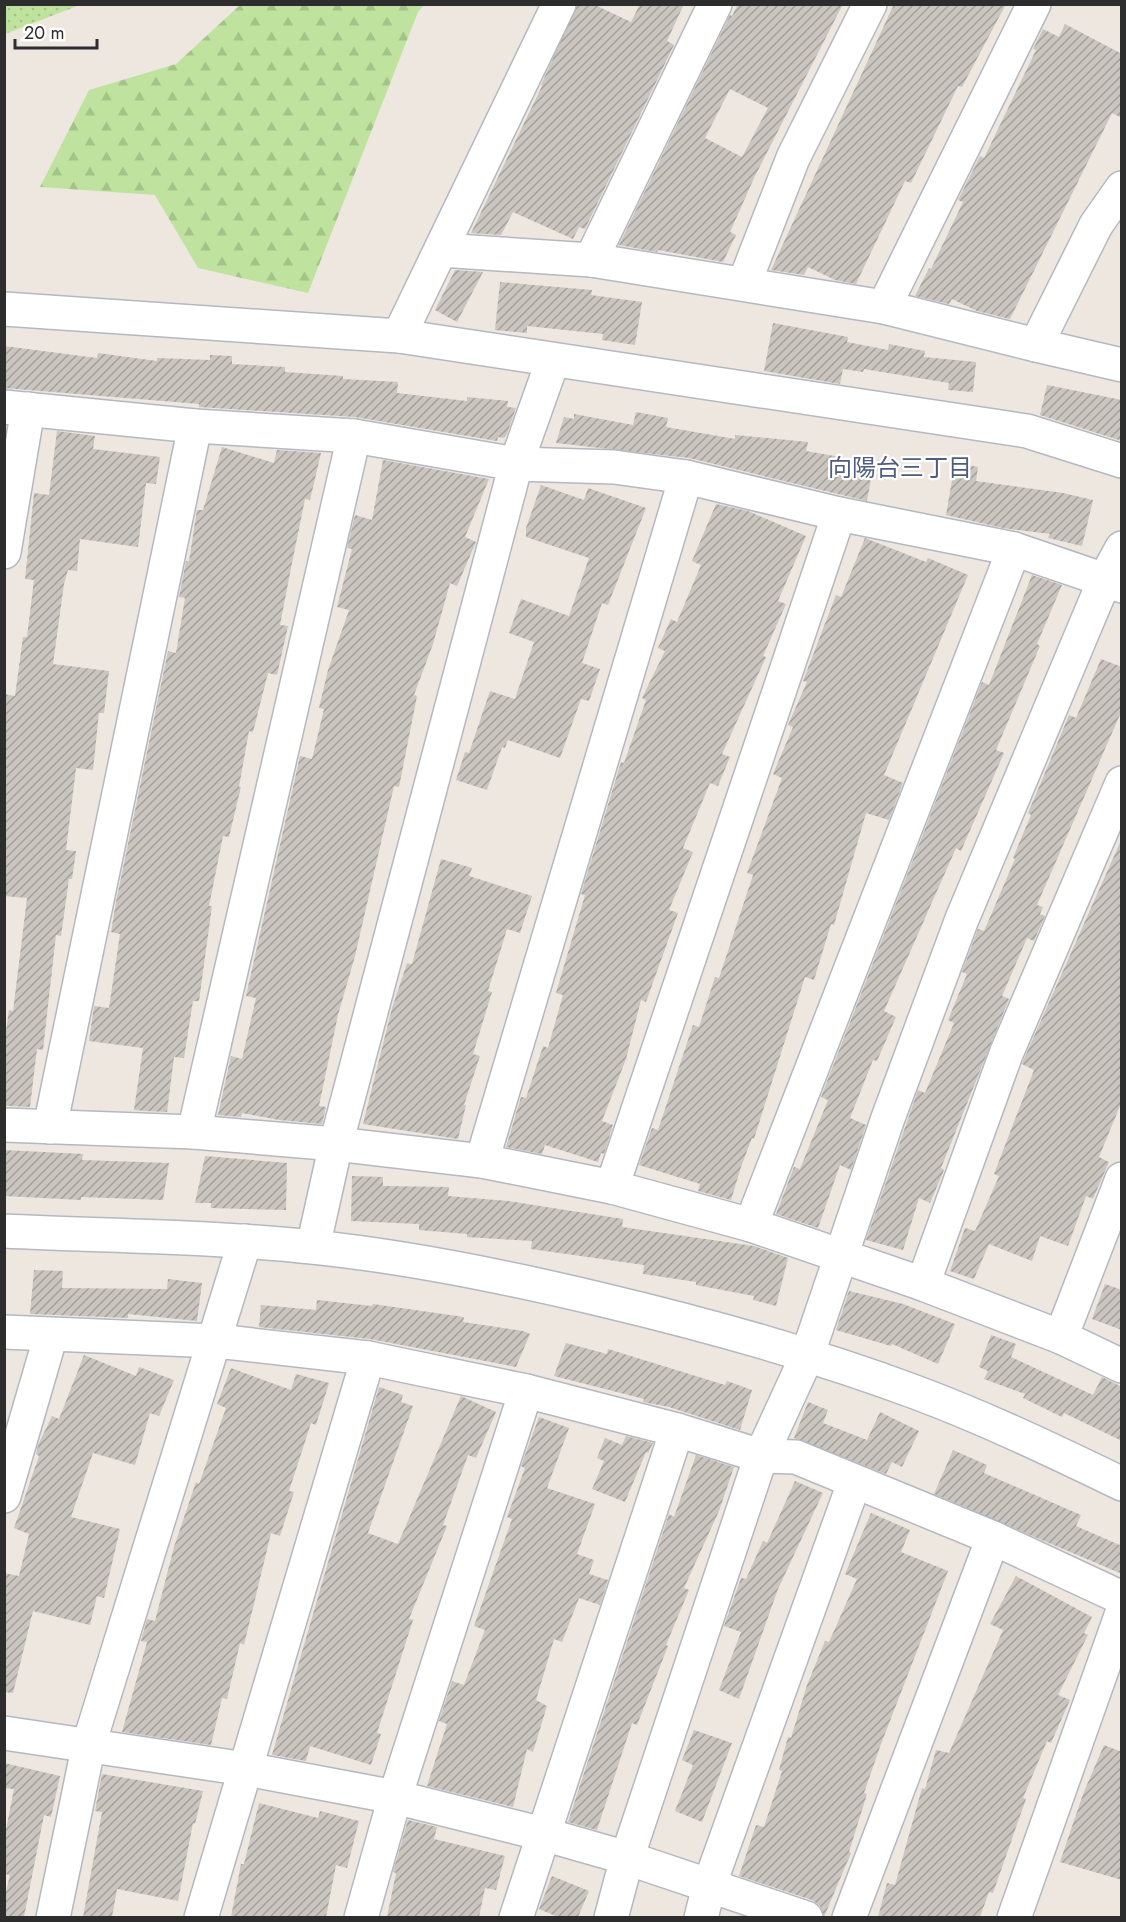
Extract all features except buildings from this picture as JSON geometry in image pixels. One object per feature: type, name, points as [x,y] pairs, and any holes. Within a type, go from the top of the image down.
[{"type":"street","points":[[399,336],[559,4]]},
{"type":"street","points":[[591,260],[715,4]]},
{"type":"street","points":[[744,284],[793,158],[870,4]]},
{"type":"street","points":[[884,307],[1034,4]]},
{"type":"street","points":[[1036,345],[1096,225],[1122,188]]},
{"type":"street","points":[[441,250],[591,260],[884,307],[1122,365]]},
{"type":"street","points":[[4,309],[399,336],[1027,431],[1122,460]]},
{"type":"street","points":[[313,1247],[336,1144],[516,464],[553,360]]},
{"type":"street","points":[[4,552],[16,408],[195,426],[354,436],[516,464],[614,467],[686,477],[839,514],[1014,549],[1113,582]]},
{"type":"street","points":[[50,1127],[195,426]]},
{"type":"street","points":[[194,1132],[354,436]]},
{"type":"street","points":[[482,1161],[686,477]]},
{"type":"street","points":[[612,1187],[839,514]]},
{"type":"street","points":[[610,1917],[627,1858],[761,1456],[807,1356],[888,1118],[962,919],[1113,582],[1122,548]]},
{"type":"street","points":[[752,1225],[1014,549]]},
{"type":"street","points":[[923,1284],[1006,1054],[1122,783]]},
{"type":"street","points":[[4,1125],[194,1132],[336,1144],[482,1161],[612,1187],[752,1225],[841,1258],[923,1284],[1061,1337],[1122,1366]]},
{"type":"street","points":[[1061,1337],[1122,1179]]},
{"type":"street","points":[[4,1231],[245,1241],[313,1247],[431,1263],[547,1287],[688,1320],[916,1392],[1122,1484]]},
{"type":"street","points":[[53,1917],[89,1744],[216,1341],[245,1241]]},
{"type":"street","points":[[4,1332],[216,1341],[368,1358],[526,1391],[677,1430],[761,1456],[796,1457],[854,1483],[993,1538],[1122,1598]]},
{"type":"street","points":[[4,1496],[51,1335]]},
{"type":"street","points":[[201,1917],[368,1358]]},
{"type":"street","points":[[362,1917],[395,1797],[526,1391]]},
{"type":"street","points":[[516,1917],[677,1430]]},
{"type":"street","points":[[701,1917],[709,1886],[854,1483]]},
{"type":"street","points":[[849,1917],[993,1538]]},
{"type":"street","points":[[1014,1917],[1122,1612]]},
{"type":"street","points":[[4,1733],[246,1769],[395,1797],[543,1834],[627,1858],[806,1917]]},
{"type":"green space","points":[[5,4],[80,4],[80,5],[5,34]]},
{"type":"green space","points":[[240,5],[424,5],[418,12],[308,293],[198,268],[155,195],[40,187],[89,90],[176,64]]},
{"type":"district","name":"向陽台三丁目","points":[[900,468]]}]
